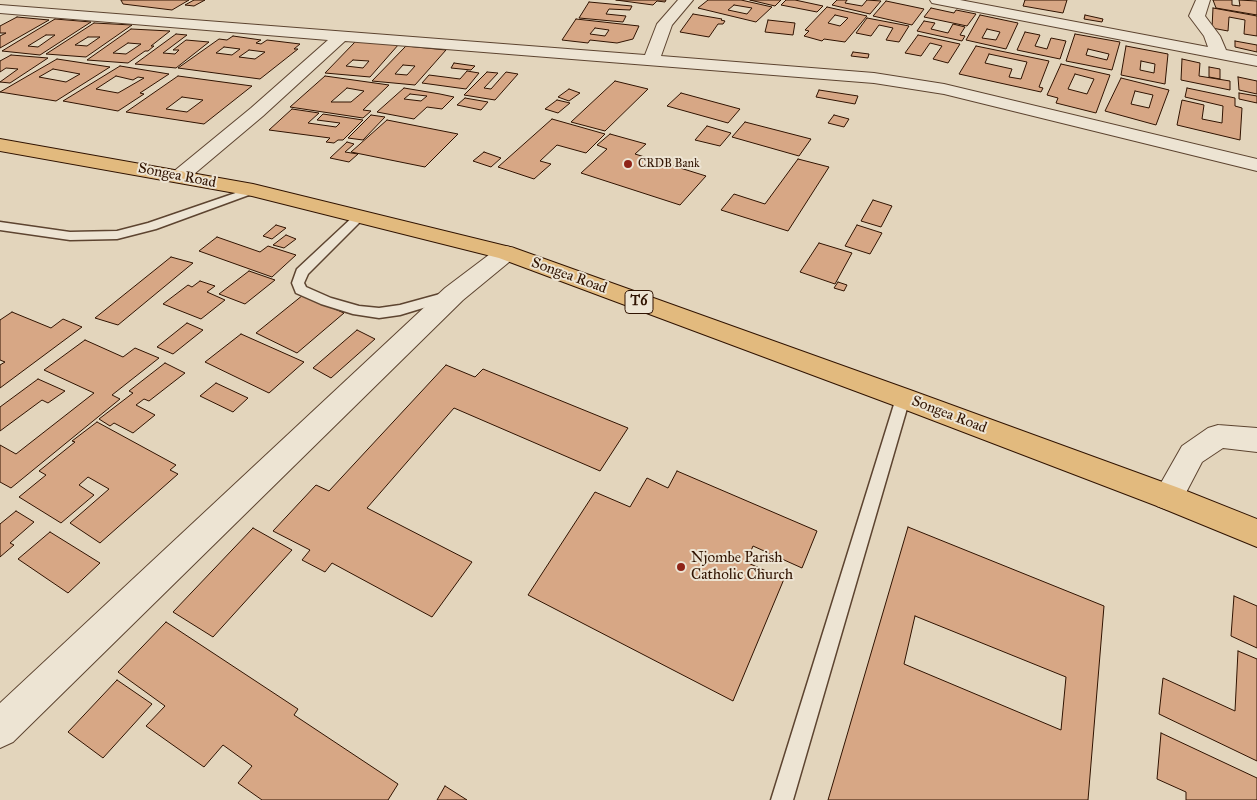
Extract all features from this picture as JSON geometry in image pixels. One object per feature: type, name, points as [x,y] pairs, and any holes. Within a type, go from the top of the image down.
[{"type":"highway","name":"Songea Road","points":[[0,144],[253,190],[506,253],[903,398],[1168,497],[1257,533]]},
{"type":"street","points":[[651,61],[665,24],[686,0]]},
{"type":"street","points":[[937,0],[1257,61]]},
{"type":"street","points":[[1203,0],[1197,16],[1212,36],[1219,54]]},
{"type":"street","points":[[76,16],[95,4]]},
{"type":"street","points":[[0,9],[874,78],[944,89],[1257,165]]},
{"type":"street","points":[[180,176],[257,112],[342,36]]},
{"type":"street","points":[[7,712],[454,294],[506,253]]},
{"type":"street","points":[[1168,497],[1192,454],[1218,436],[1257,440]]},
{"type":"lane","points":[[0,226],[70,236],[117,235],[152,226],[253,190]]},
{"type":"lane","points":[[360,216],[302,272],[298,283],[304,293],[358,311],[379,312],[400,310],[454,294]]},
{"type":"lane","points":[[782,800],[903,398]]},
{"type":"building","points":[[121,0],[189,0],[172,10],[123,4]]},
{"type":"building","points":[[194,0],[205,0],[194,6],[185,5]]},
{"type":"building","points":[[616,0],[666,0],[665,2],[657,1],[653,5]]},
{"type":"building","points":[[708,0],[741,0],[772,7],[756,22],[698,8]],"holes":[[[734,5],[752,8],[747,14],[728,10]]]},
{"type":"building","points":[[750,0],[781,0],[775,6]]},
{"type":"building","points":[[786,0],[823,6],[817,12],[781,5]]},
{"type":"building","points":[[837,0],[847,0],[845,3],[862,6],[867,0],[881,1],[870,14],[832,5]]},
{"type":"building","points":[[1025,0],[1067,0],[1063,13],[1023,6]]},
{"type":"building","points":[[1213,0],[1232,0],[1232,5],[1240,6],[1239,0],[1257,1],[1257,15],[1216,8]]},
{"type":"building","points":[[886,1],[924,9],[912,25],[873,16]]},
{"type":"building","points":[[589,2],[632,6],[630,10],[609,9],[606,14],[626,16],[623,22],[579,18]]},
{"type":"building","points":[[827,7],[867,16],[845,42],[824,39],[822,41],[804,36],[809,31],[805,30]],"holes":[[[835,15],[848,18],[840,26],[828,23]]]},
{"type":"building","points":[[931,8],[954,13],[956,10],[976,14],[967,26],[924,17]]},
{"type":"building","points":[[1213,8],[1257,16],[1257,36],[1244,34],[1245,20],[1229,17],[1228,31],[1212,28]]},
{"type":"building","points":[[693,14],[725,21],[723,24],[718,24],[709,37],[680,32]]},
{"type":"building","points":[[980,15],[1018,23],[1006,49],[966,40]],"holes":[[[987,29],[1000,32],[996,40],[982,38]]]},
{"type":"building","points":[[1085,15],[1103,19],[1102,22],[1084,19]]},
{"type":"building","points":[[17,17],[49,20],[0,48],[0,36],[6,33],[0,33],[0,26]]},
{"type":"building","points":[[867,18],[909,26],[899,42],[886,40],[893,28],[879,25],[871,36],[856,33]]},
{"type":"building","points":[[55,19],[91,22],[40,55],[2,51]],"holes":[[[46,35],[55,35],[38,47],[28,46]]]},
{"type":"building","points":[[576,19],[639,26],[633,39],[617,43],[590,40],[588,43],[562,40]],"holes":[[[595,28],[609,30],[605,36],[590,34]]]},
{"type":"building","points":[[768,20],[795,23],[793,35],[765,32]]},
{"type":"building","points":[[924,21],[935,23],[931,29],[948,33],[953,24],[965,27],[960,35],[965,36],[962,41],[917,31]]},
{"type":"building","points":[[94,23],[132,25],[86,57],[46,54]],"holes":[[[88,37],[100,37],[87,46],[75,45]]]},
{"type":"building","points":[[131,29],[170,31],[151,46],[154,46],[148,51],[145,51],[128,63],[87,60]],"holes":[[[128,43],[141,44],[126,54],[113,53]]]},
{"type":"building","points":[[1025,32],[1040,35],[1035,46],[1047,49],[1051,38],[1066,41],[1060,59],[1017,50]]},
{"type":"building","points":[[176,34],[187,35],[163,53],[175,54],[179,50],[173,50],[186,40],[209,42],[176,68],[135,64]]},
{"type":"building","points":[[1075,34],[1120,42],[1112,70],[1066,61]],"holes":[[[1088,49],[1109,54],[1107,60],[1086,55]]]},
{"type":"building","points":[[918,35],[960,44],[948,63],[933,59],[942,46],[930,43],[921,56],[905,53]]},
{"type":"building","points":[[233,36],[261,40],[256,43],[261,44],[267,40],[300,44],[294,49],[298,49],[260,79],[178,68],[219,39],[227,40]],"holes":[[[224,47],[240,49],[232,55],[216,53]],[[249,50],[265,52],[255,59],[239,57]]]},
{"type":"building","points":[[356,41],[399,44],[370,77],[325,73]],"holes":[[[353,60],[369,61],[363,68],[346,66]]]},
{"type":"building","points":[[1235,41],[1257,45],[1257,52],[1235,47]]},
{"type":"building","points":[[406,46],[446,50],[415,85],[372,81]],"holes":[[[403,65],[415,66],[407,75],[395,74]]]},
{"type":"building","points":[[976,46],[1049,61],[1039,87],[1043,88],[1041,92],[959,74]],"holes":[[[989,54],[1027,62],[1021,79],[1009,77],[1012,69],[985,63]]]},
{"type":"building","points":[[1126,46],[1168,54],[1165,84],[1121,75]],"holes":[[[1141,61],[1155,64],[1154,73],[1140,70]]]},
{"type":"building","points":[[853,52],[869,54],[868,58],[851,56]]},
{"type":"building","points":[[11,55],[48,58],[10,83],[0,82],[18,69],[6,68],[0,72],[0,61]]},
{"type":"building","points":[[57,59],[110,67],[56,101],[0,92]],"holes":[[[53,69],[80,74],[66,82],[39,77]]]},
{"type":"building","points":[[1182,59],[1200,63],[1199,76],[1230,81],[1230,90],[1181,80]]},
{"type":"building","points":[[454,63],[475,66],[471,70],[451,68]]},
{"type":"building","points":[[1061,64],[1110,75],[1096,113],[1056,103],[1058,98],[1047,95]],"holes":[[[1075,74],[1094,79],[1087,94],[1068,89]]]},
{"type":"building","points":[[120,66],[169,74],[140,93],[144,94],[118,111],[63,101]],"holes":[[[116,76],[133,80],[138,77],[144,78],[118,93],[96,89]]]},
{"type":"building","points":[[1209,67],[1220,69],[1220,79],[1209,77]]},
{"type":"building","points":[[467,71],[479,73],[466,89],[422,83],[429,75],[460,79]]},
{"type":"building","points":[[487,72],[498,73],[484,88],[491,89],[506,72],[518,74],[495,100],[464,95]]},
{"type":"building","points":[[178,76],[252,86],[204,124],[126,112]],"holes":[[[182,97],[203,100],[187,112],[166,109]]]},
{"type":"building","points":[[325,76],[389,85],[363,110],[371,111],[363,118],[290,107]],"holes":[[[347,88],[364,91],[351,102],[331,102]]]},
{"type":"building","points":[[1238,77],[1257,81],[1257,94],[1239,90]]},
{"type":"building","points":[[1121,78],[1169,90],[1156,125],[1105,111]],"holes":[[[1135,91],[1153,95],[1149,108],[1131,104]]]},
{"type":"building","points":[[615,81],[648,89],[605,131],[571,122]]},
{"type":"building","points":[[404,88],[454,97],[442,109],[427,107],[414,119],[377,112]],"holes":[[[410,94],[427,96],[421,101],[404,99]]]},
{"type":"building","points":[[1187,88],[1235,98],[1235,106],[1242,108],[1240,140],[1177,125],[1182,100],[1204,105],[1202,119],[1222,123],[1223,106],[1185,97]]},
{"type":"building","points":[[569,89],[580,93],[569,101],[558,97]]},
{"type":"building","points":[[819,90],[858,96],[855,104],[816,97]]},
{"type":"building","points":[[681,93],[740,109],[728,123],[667,106]]},
{"type":"building","points":[[1239,93],[1257,96],[1257,103],[1239,99]]},
{"type":"building","points":[[465,98],[488,102],[481,110],[457,105]]},
{"type":"building","points":[[557,100],[570,103],[558,113],[545,109]]},
{"type":"building","points":[[292,109],[319,113],[308,123],[336,127],[340,123],[317,120],[323,114],[363,120],[343,140],[338,140],[334,143],[326,142],[330,138],[269,130]]},
{"type":"building","points":[[371,115],[385,117],[363,140],[348,138]]},
{"type":"building","points":[[834,115],[849,119],[844,127],[828,123]]},
{"type":"building","points":[[552,119],[605,134],[586,153],[557,145],[540,161],[551,164],[534,179],[498,167]]},
{"type":"building","points":[[387,120],[458,134],[425,167],[351,152]]},
{"type":"building","points":[[745,122],[811,139],[799,156],[732,137]]},
{"type":"building","points":[[707,126],[731,133],[720,146],[695,140]]},
{"type":"building","name":"CRDB Bank","points":[[610,134],[646,144],[635,154],[706,176],[680,205],[581,173],[607,149],[597,145]]},
{"type":"building","points":[[347,142],[354,144],[345,152],[358,154],[349,162],[330,158]]},
{"type":"building","points":[[484,152],[501,158],[491,167],[473,161]]},
{"type":"building","points":[[798,159],[829,167],[788,231],[721,210],[734,194],[765,204]]},
{"type":"building","points":[[873,200],[892,206],[881,227],[861,221]]},
{"type":"building","points":[[276,225],[286,228],[272,239],[263,236]]},
{"type":"building","points":[[857,225],[882,233],[870,254],[845,246]]},
{"type":"building","points":[[286,235],[296,239],[284,248],[273,245]]},
{"type":"building","points":[[217,237],[260,252],[268,246],[296,255],[272,277],[199,251]]},
{"type":"building","points":[[819,243],[852,253],[835,284],[800,272]]},
{"type":"building","points":[[171,257],[193,263],[118,325],[95,318]]},
{"type":"building","points":[[249,271],[275,280],[245,304],[219,294]]},
{"type":"building","points":[[200,281],[215,286],[207,292],[225,300],[201,319],[163,304],[188,285],[192,287]]},
{"type":"building","points":[[838,282],[847,285],[844,291],[834,288]]},
{"type":"building","points":[[303,295],[344,313],[297,353],[256,333]]},
{"type":"building","points":[[12,312],[51,328],[63,319],[82,327],[0,388],[0,365],[5,362],[0,360],[0,320]]},
{"type":"building","points":[[187,323],[203,330],[173,354],[157,347]]},
{"type":"building","points":[[357,330],[375,339],[331,378],[313,368]]},
{"type":"building","points":[[241,334],[304,362],[269,393],[205,362]]},
{"type":"building","points":[[85,340],[123,357],[135,348],[159,358],[112,395],[120,399],[11,488],[0,482],[0,445],[16,454],[94,393],[44,370]]},
{"type":"building","points":[[165,363],[185,373],[149,401],[144,399],[136,405],[155,415],[133,433],[114,423],[110,426],[99,419],[133,393],[129,391]]},
{"type":"building","points":[[446,365],[475,377],[483,369],[628,428],[600,471],[454,408],[367,508],[472,562],[432,617],[332,563],[325,572],[302,560],[310,550],[273,531],[316,485],[329,491]]},
{"type":"building","points":[[38,379],[65,391],[48,403],[42,400],[0,431],[0,407]]},
{"type":"building","points":[[216,383],[248,398],[233,412],[200,396]]},
{"type":"building","points":[[97,422],[176,465],[170,470],[178,474],[100,543],[70,523],[109,489],[88,477],[79,485],[94,495],[61,523],[19,497],[46,475],[39,471],[75,442],[72,441]]},
{"type":"building","points":[[677,471],[817,531],[802,568],[753,546],[746,562],[784,579],[733,701],[528,595],[595,492],[630,507],[647,478],[668,488]]},
{"type":"building","points":[[16,511],[34,522],[10,543],[14,545],[0,557],[0,524]]},
{"type":"building","points":[[908,527],[1104,606],[1088,800],[828,800]],"holes":[[[915,616],[1066,677],[1061,730],[904,664]]]},
{"type":"building","points":[[253,528],[292,550],[213,637],[173,612]]},
{"type":"building","points":[[50,532],[100,563],[68,593],[18,559]]},
{"type":"building","points":[[1234,596],[1257,606],[1257,648],[1231,636]]},
{"type":"building","points":[[166,622],[298,709],[294,715],[398,784],[388,800],[262,800],[238,783],[252,766],[223,745],[204,767],[146,726],[165,706],[118,672]]},
{"type":"building","points":[[1238,651],[1257,659],[1257,761],[1159,714],[1163,678],[1235,711]]},
{"type":"building","points":[[117,680],[152,704],[103,758],[68,732]]},
{"type":"building","points":[[1161,733],[1257,778],[1257,800],[1186,800],[1186,792],[1157,779]]},
{"type":"building","points":[[445,786],[467,800],[437,800]]},
{"type":"place","name":"CRDB Bank","points":[[628,164]]},
{"type":"place","name":"Njombe Parish Catholic Church","points":[[681,567]]}]
